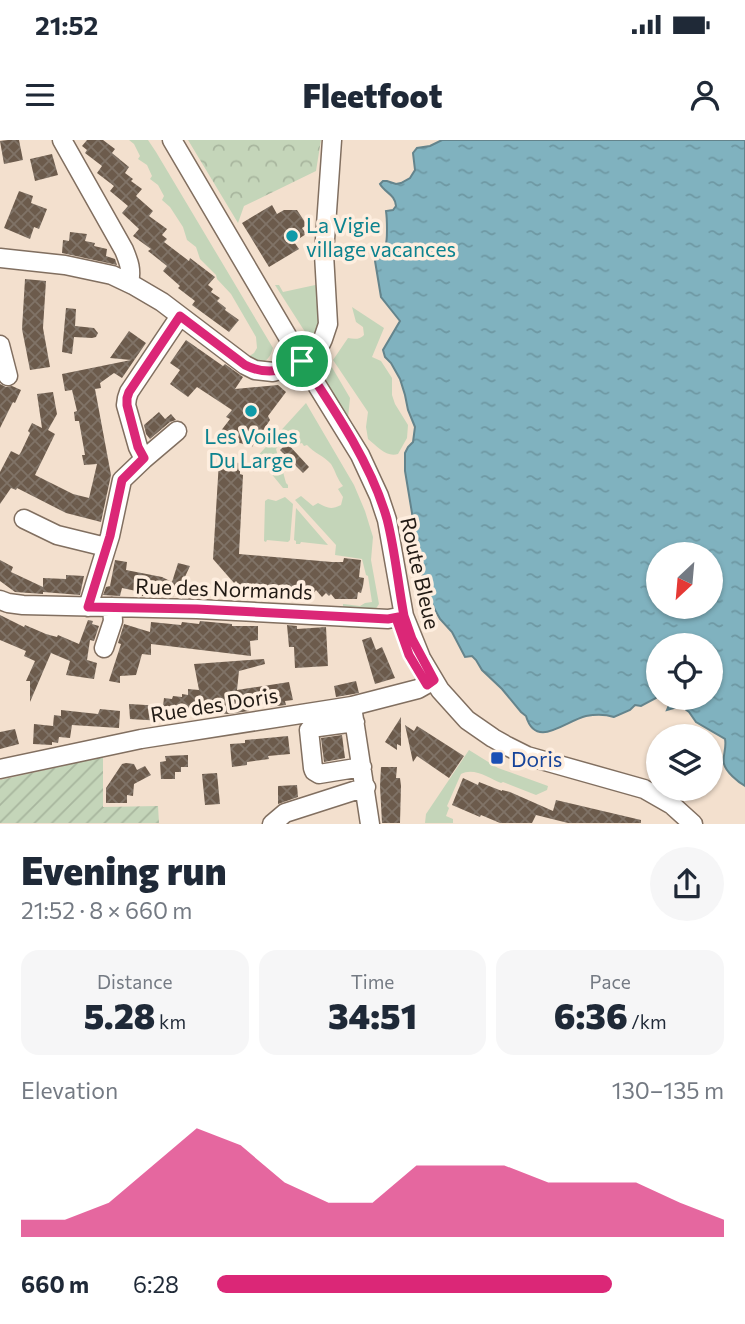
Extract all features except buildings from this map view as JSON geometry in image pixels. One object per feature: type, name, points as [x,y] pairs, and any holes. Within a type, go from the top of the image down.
[{"type":"street","points":[[62,140],[124,250],[130,264],[129,283]]},
{"type":"street","name":"Route Bleue","points":[[160,140],[299,363]]},
{"type":"street","name":"Route Bleue","points":[[172,140],[299,363],[371,498],[379,521],[400,617],[445,709],[464,728],[508,756],[554,774],[625,792],[647,801],[679,824]]},
{"type":"street","points":[[2,254],[92,269],[112,275],[162,302],[245,365],[255,370],[273,372],[316,354],[328,324],[324,254],[332,140]]},
{"type":"street","points":[[144,458],[138,447],[127,398],[180,316]]},
{"type":"street","points":[[0,345],[8,376]]},
{"type":"street","points":[[88,607],[122,480],[177,431]]},
{"type":"street","points":[[24,519],[57,535],[106,547]]},
{"type":"street","name":"Rue des Normands","points":[[0,600],[23,605],[197,609],[388,619],[400,617]]},
{"type":"street","points":[[104,648],[113,621],[112,607]]},
{"type":"street","name":"Route Bleue","points":[[430,683],[467,720],[493,738],[527,755],[644,789],[672,805],[692,824]]},
{"type":"street","name":"Rue des Doris","points":[[0,769],[141,739],[353,714],[430,683]]},
{"type":"street","points":[[362,766],[319,774],[314,771],[309,730],[353,714],[366,787],[370,824]]},
{"type":"street","points":[[272,824],[285,813],[366,787]]},
{"type":"green space","points":[[129,140],[148,140],[156,152],[273,348],[267,360],[257,361],[248,357],[257,348],[256,337],[231,294],[200,259],[196,247],[187,240],[183,227],[162,200],[164,196],[158,185],[150,179],[152,176],[147,165],[138,159],[140,156]]},
{"type":"green space","points":[[188,140],[321,140],[316,171],[244,206],[238,223]]},
{"type":"green space","points":[[329,282],[316,349],[275,285],[279,285],[283,292]]},
{"type":"green space","points":[[352,307],[384,328],[372,357],[381,361],[392,378],[395,404],[408,425],[407,438],[398,454],[386,453],[368,439],[368,412],[333,360],[348,338],[364,335],[363,327],[356,322]]},
{"type":"green space","points":[[330,364],[350,398],[348,418],[319,371]]},
{"type":"green space","points":[[306,403],[354,485],[365,511],[373,537],[371,560],[379,604],[375,610],[343,608],[343,604],[360,606],[372,602],[362,559],[335,555],[336,545],[295,500],[301,496],[313,506],[318,503],[329,508],[341,505],[343,497],[338,489],[343,486],[331,464],[307,445],[290,440],[282,441],[276,449],[282,462],[277,466],[283,472],[288,485],[288,488],[283,488],[265,466],[253,461]]},
{"type":"green space","points":[[285,497],[293,504],[290,540],[266,542],[265,501],[276,501]]},
{"type":"green space","points":[[296,508],[328,545],[301,542],[296,544]]},
{"type":"green space","points":[[469,750],[498,768],[548,786],[547,790],[536,795],[481,774],[466,772],[461,774],[447,806],[449,808],[446,816],[453,819],[453,823],[425,823],[426,814]]},
{"type":"green space","points":[[103,757],[103,807],[158,806],[159,823],[0,823],[0,780]]},
{"type":"water","points":[[442,140],[745,140],[745,786],[725,767],[723,724],[699,724],[686,710],[723,710],[723,633],[646,633],[646,703],[635,705],[614,717],[586,716],[544,732],[531,726],[526,716],[472,656],[465,657],[452,632],[434,608],[423,579],[405,471],[405,453],[413,442],[415,427],[400,379],[383,350],[400,321],[381,297],[375,261],[386,244],[386,211],[393,210],[396,206],[394,199],[380,184],[383,181],[401,183],[410,178],[415,170],[413,153],[417,148]]},
{"type":"place","name":"La Vigie village vacances","points":[[292,236]]},
{"type":"place","name":"Les Voiles Du Large","points":[[251,411]]},
{"type":"place","name":"Doris","points":[[497,758]]},
{"type":"route","points":[[302,361],[273,372],[255,370],[180,316],[127,398],[138,447],[144,458],[122,480],[110,536],[88,607],[197,609],[388,619],[404,616],[412,639],[434,680],[427,685],[409,655],[396,618],[404,616],[387,520],[379,496],[360,455],[302,361]]}]
